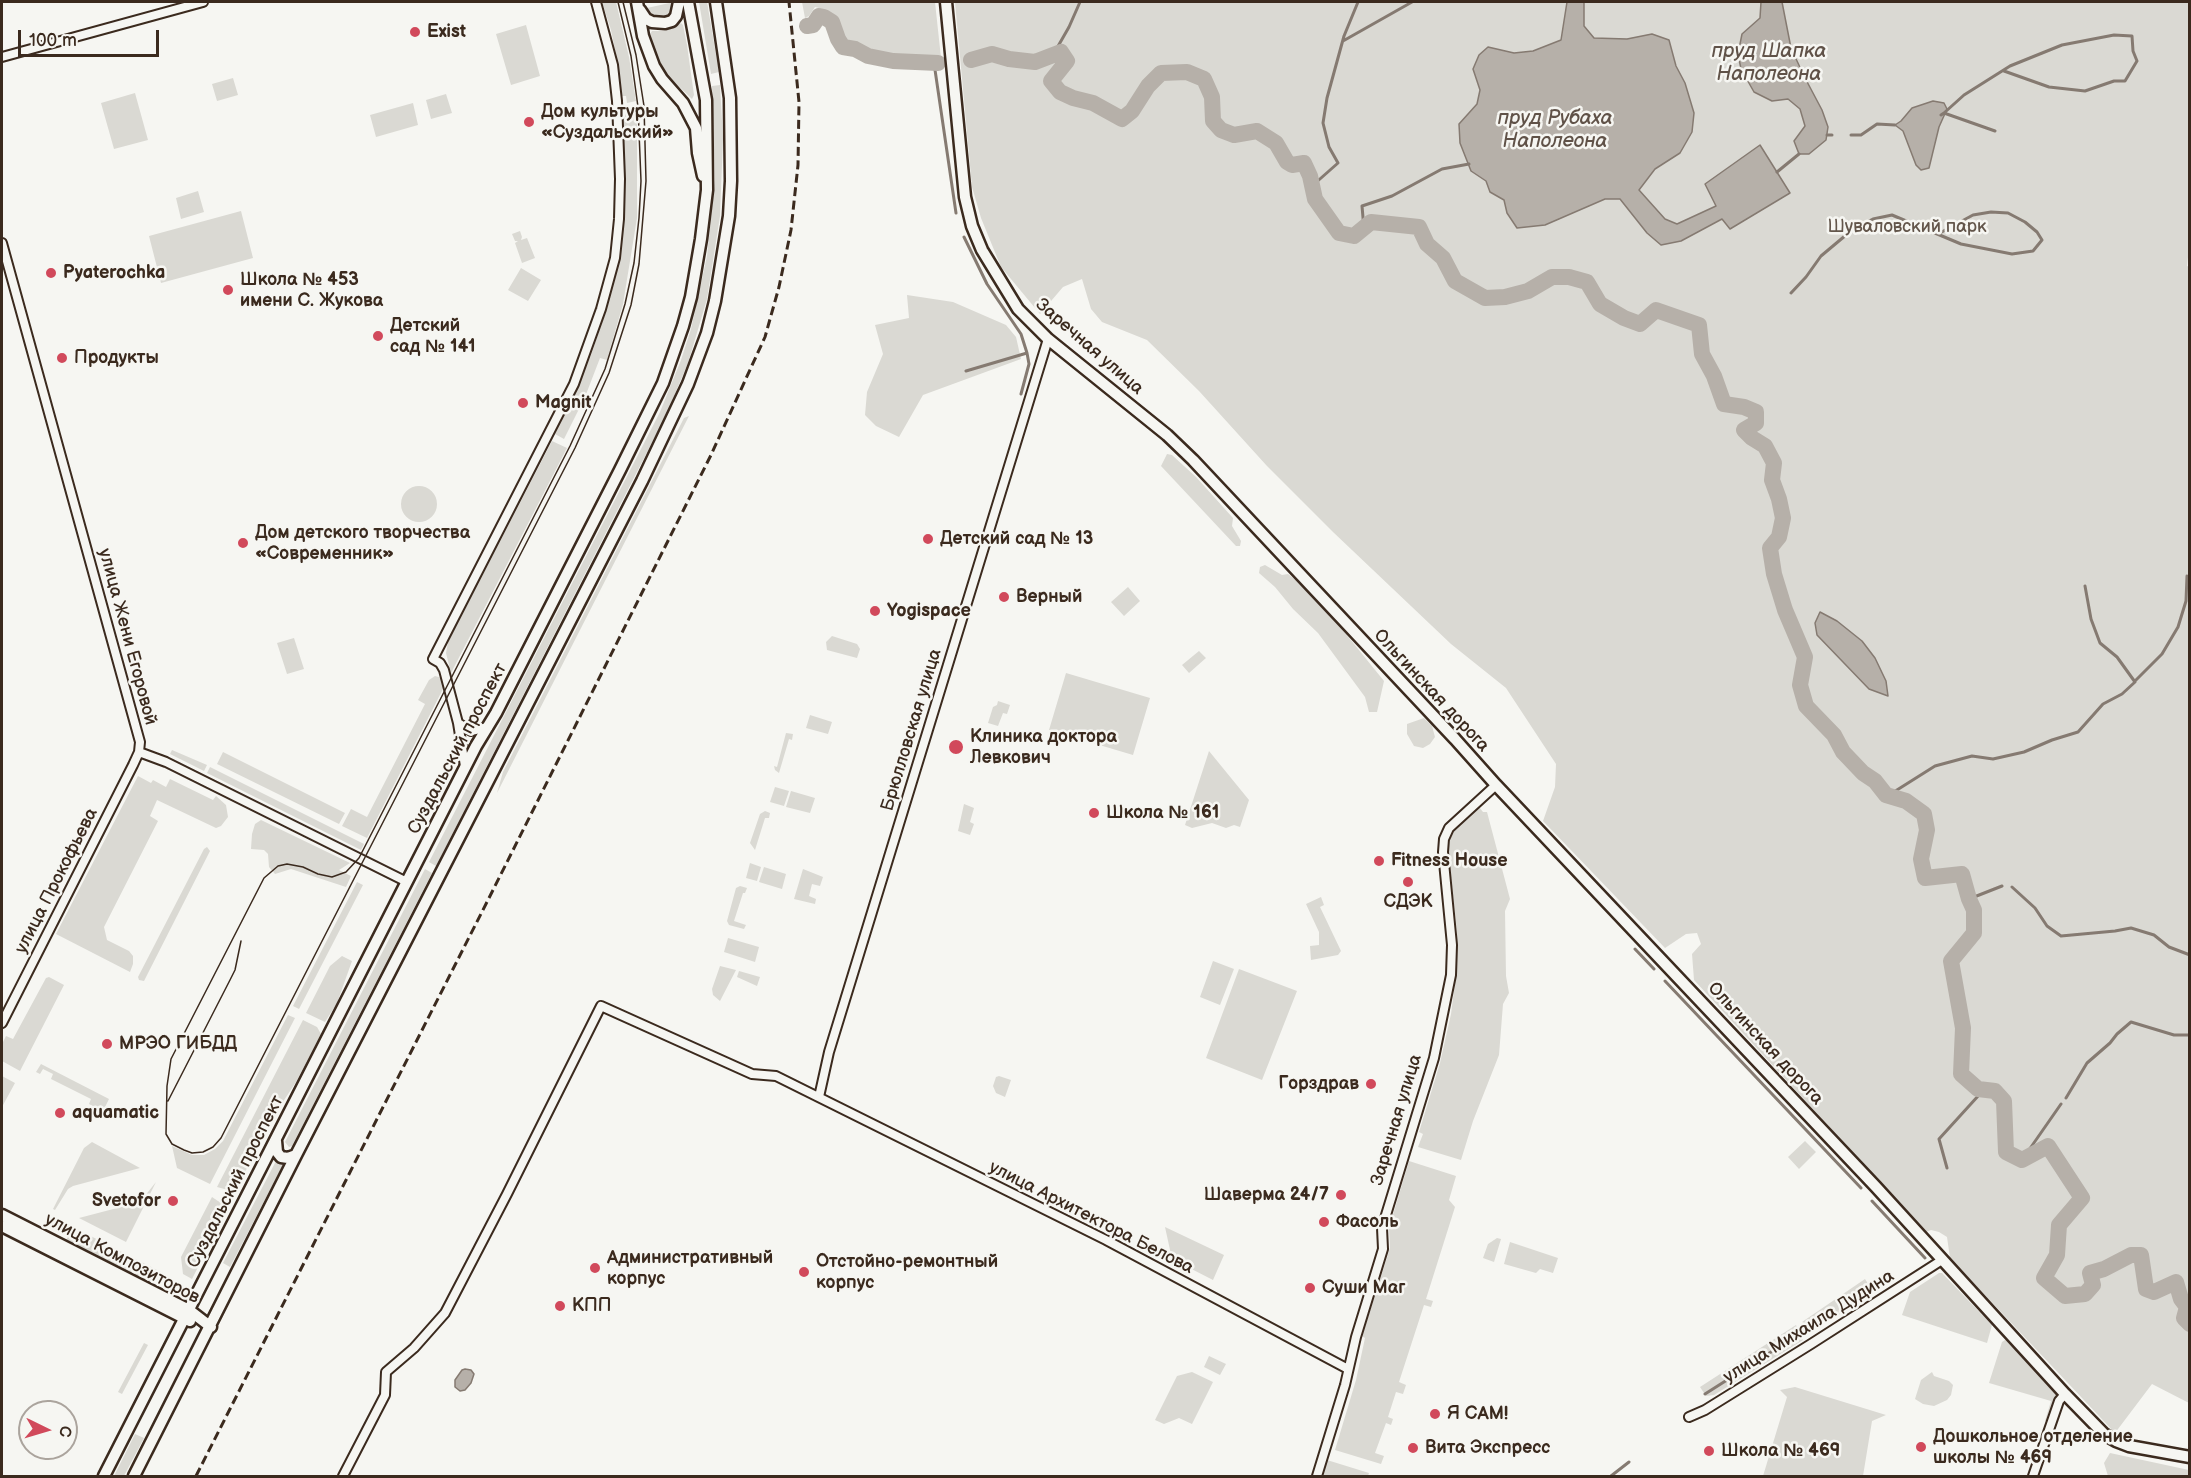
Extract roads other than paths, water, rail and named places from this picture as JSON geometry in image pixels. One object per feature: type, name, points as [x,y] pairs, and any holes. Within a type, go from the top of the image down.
[{"type":"main road","points":[[638,4],[646,19],[665,24],[676,16],[679,2]]},
{"type":"main road","name":"Суздальский проспект","points":[[104,1476],[465,768],[616,480],[663,383],[691,297],[707,190],[706,100],[688,2]]},
{"type":"main road","points":[[134,1476],[642,481],[680,404],[696,365],[715,301],[726,237],[731,181],[730,98],[716,2]]},
{"type":"main road","points":[[719,17],[723,2]]},
{"type":"main road","name":"Заречная улица","points":[[946,2],[965,197],[972,226],[982,250],[1001,283],[1018,309],[1048,339],[1176,443],[1338,614]]},
{"type":"main road","points":[[638,4],[643,36],[654,66],[691,115],[696,128],[698,153],[707,190]]},
{"type":"main road","name":"Ольгинская дорога","points":[[1338,614],[1496,785],[1876,1187],[2104,1434],[2116,1441],[2190,1457]]},
{"type":"main road","points":[[276,1141],[281,1157],[288,1158],[296,1155]]},
{"type":"main road","name":"улица Композиторов","points":[[2,1215],[187,1315]]},
{"type":"main road","name":"улица Композиторов","points":[[2,1226],[211,1327]]},
{"type":"street","points":[[2,57],[202,2]]},
{"type":"street","points":[[465,768],[464,750],[444,670],[440,663],[433,659],[574,384],[601,309],[615,258],[620,179],[617,101],[613,65],[597,2]]},
{"type":"street","name":"улица Жени Егоровой","points":[[2,243],[138,732],[139,752],[166,762],[407,882]]},
{"type":"street","name":"Брюлловская улица","points":[[819,1097],[829,1052],[1048,339]]},
{"type":"street","points":[[458,723],[471,731],[488,727]]},
{"type":"street","name":"улица Прокофьева","points":[[2,1023],[139,752]]},
{"type":"street","name":"Заречная улица","points":[[1317,1476],[1383,1249],[1382,1228],[1434,1058],[1451,975],[1452,945],[1443,852],[1444,839],[1449,828],[1496,785]]},
{"type":"street","name":"улица Архитектора Белова","points":[[344,1476],[385,1395],[386,1372],[414,1348],[445,1313],[601,1006],[752,1074],[776,1076],[1106,1240],[1348,1369]]},
{"type":"street","name":"улица Михаила Дудина","points":[[1689,1417],[1705,1410],[1942,1260]]},
{"type":"street","points":[[2033,1476],[2059,1401],[2065,1394]]},
{"type":"water","name":"пруд Рубаха Наполеона","points":[[1567,2],[1584,2],[1584,26],[1594,38],[1627,39],[1652,34],[1669,40],[1676,66],[1685,83],[1694,113],[1692,132],[1680,153],[1655,169],[1639,190],[1665,219],[1677,224],[1716,206],[1705,184],[1760,145],[1790,193],[1730,229],[1722,219],[1681,241],[1661,245],[1647,233],[1620,199],[1605,199],[1545,225],[1517,228],[1507,213],[1504,200],[1490,192],[1486,181],[1471,171],[1460,143],[1459,124],[1477,104],[1480,90],[1473,69],[1479,55],[1488,47],[1514,53],[1533,51],[1561,40]]},
{"type":"water","name":"пруд Шапка Наполеона","points":[[1761,2],[1782,2],[1791,48],[1828,127],[1826,140],[1809,154],[1799,154],[1794,141],[1805,126],[1800,109],[1788,99],[1772,101],[1754,92],[1741,69],[1738,54],[1742,34],[1760,18]]},
{"type":"water","points":[[1933,101],[1944,103],[1947,109],[1939,127],[1929,168],[1921,170],[1916,165],[1903,131],[1895,125],[1912,108]]},
{"type":"water","points":[[1820,612],[1837,621],[1862,641],[1875,658],[1886,681],[1888,696],[1869,689],[1817,635],[1815,623]]},
{"type":"water","points":[[465,1369],[471,1370],[474,1374],[471,1383],[465,1390],[460,1391],[455,1387],[455,1380]]},
{"type":"waterway","points":[[1053,55],[1080,2]]},
{"type":"waterway","points":[[1312,186],[1338,163],[1329,147],[1323,123],[1327,98],[1344,36],[1358,2]]},
{"type":"waterway","points":[[1343,41],[1412,2]]},
{"type":"waterway","points":[[807,26],[813,25],[819,16],[824,17],[832,22],[843,47],[855,49],[868,56],[893,61],[938,63]]},
{"type":"waterway","points":[[1941,115],[1944,113],[1995,131],[1944,113],[1964,95],[2010,66],[2062,45],[2114,35],[2132,36],[2133,51],[2137,61],[2125,81],[2114,81],[2085,91],[2049,87],[2004,71]]},
{"type":"waterway","points":[[971,60],[992,54],[1009,59],[1035,62],[1061,52],[1067,61],[1051,81],[1060,92],[1093,103],[1122,119],[1132,111],[1148,86],[1161,73],[1187,72],[1204,79],[1212,97],[1213,121],[1221,130],[1234,135],[1257,131],[1276,143],[1287,162],[1292,165],[1304,163],[1310,176],[1315,199],[1339,233],[1354,236],[1371,222],[1419,227],[1427,244],[1443,258],[1455,281],[1485,298],[1505,297],[1528,291],[1552,277],[1569,277],[1587,282],[1600,304],[1640,324],[1656,310],[1699,325],[1702,354],[1714,376],[1724,404],[1744,407],[1756,412],[1756,423],[1744,430],[1765,446],[1774,463],[1772,480],[1783,518],[1779,537],[1770,548],[1774,574],[1785,610],[1805,657],[1800,685],[1806,706],[1834,735],[1843,752],[1863,773],[1875,781],[1886,795],[1906,801],[1924,814],[1927,830],[1921,859],[1925,878],[1962,874],[1974,910],[1974,933],[1951,961],[1963,1028],[1961,1074],[1978,1089],[1995,1091],[2004,1101],[2006,1152],[2022,1160],[2048,1146],[2082,1198],[2059,1225],[2057,1255],[2044,1278],[2065,1296],[2085,1294],[2093,1285],[2090,1273],[2104,1269],[2131,1255],[2141,1255],[2146,1289],[2154,1292],[2176,1282],[2181,1299],[2187,1307],[2184,1318],[2190,1324]]},
{"type":"waterway","points":[[934,63],[956,213]]},
{"type":"waterway","points":[[1851,135],[1861,135],[1877,124],[1895,125]]},
{"type":"waterway","points":[[1827,135],[1832,135]]},
{"type":"waterway","points":[[1777,172],[1799,154]]},
{"type":"waterway","points":[[1364,229],[1362,206],[1392,196],[1442,169],[1469,164]]},
{"type":"waterway","points":[[1791,293],[1821,256],[1852,230],[1873,219],[1892,215],[1961,244],[2012,254],[2033,251],[2042,240],[2037,232],[2025,222],[2008,213],[1991,212],[1973,215],[1938,234]]},
{"type":"waterway","points":[[964,237],[987,284],[1021,334],[1027,353]]},
{"type":"waterway","points":[[966,371],[1027,353],[1029,364],[1021,394]]},
{"type":"waterway","points":[[2135,681],[2162,654],[2178,627],[2186,601],[2187,576]]},
{"type":"waterway","points":[[1889,795],[1935,766],[1972,756],[1993,759],[2024,752],[2078,732],[2103,704],[2122,694],[2135,682],[2117,657],[2100,643],[2091,619],[2085,586]]},
{"type":"waterway","points":[[1969,899],[2002,886]]},
{"type":"waterway","points":[[2012,887],[2035,908],[2047,926],[2061,936],[2131,928],[2154,935],[2169,947],[2190,955]]},
{"type":"waterway","points":[[1635,949],[1654,969]]},
{"type":"waterway","points":[[1665,981],[1861,1188]]},
{"type":"waterway","points":[[2066,1098],[2087,1063],[2131,1022],[2174,1035],[2190,1035]]},
{"type":"waterway","points":[[1947,1168],[1939,1139],[1979,1095],[1978,1089]]},
{"type":"waterway","points":[[2022,1160],[2061,1104]]},
{"type":"waterway","points":[[1872,1201],[1925,1258]]},
{"type":"waterway","points":[[1705,1394],[1793,1338]]},
{"type":"waterway","points":[[1611,1476],[1629,1462]]},
{"type":"tram line","points":[[618,2],[631,56],[638,107],[641,181],[634,263],[625,304],[605,369],[570,446],[359,858],[346,872],[332,877],[287,864],[278,866],[264,878],[171,1059],[167,1086],[166,1134],[172,1144],[192,1153],[203,1152],[213,1147],[221,1138],[575,448],[609,373],[631,305],[639,264],[646,181],[644,106],[636,55],[623,2]]},
{"type":"tram line","points":[[168,1101],[235,970],[241,941]]},
{"type":"railway","points":[[196,1476],[711,455],[765,337],[791,230],[798,165],[799,102],[789,2]]},
{"type":"place","name":"Exist","points":[[415,32]]},
{"type":"place","name":"Дом культуры «Суздальский»","points":[[529,122]]},
{"type":"place","name":"Pyaterochka","points":[[51,273]]},
{"type":"place","name":"Школа № 453 имени С. Жукова","points":[[228,290]]},
{"type":"place","name":"Детский сад № 141","points":[[378,336]]},
{"type":"place","name":"Продукты","points":[[62,358]]},
{"type":"place","name":"Magnit","points":[[523,403]]},
{"type":"place","name":"Детский сад № 13","points":[[928,539]]},
{"type":"place","name":"Дом детского творчества «Современник»","points":[[243,543]]},
{"type":"place","name":"Верный","points":[[1004,597]]},
{"type":"place","name":"Yogispace","points":[[875,611]]},
{"type":"place","name":"Клиника доктора Левкович","points":[[956,747]]},
{"type":"place","name":"Школа № 161","points":[[1094,813]]},
{"type":"place","name":"Fitness House","points":[[1379,861]]},
{"type":"place","name":"СДЭК","points":[[1408,882]]},
{"type":"place","name":"МРЭО ГИБДД","points":[[107,1044]]},
{"type":"place","name":"Горздрав","points":[[1371,1084]]},
{"type":"place","name":"aquamatic","points":[[60,1113]]},
{"type":"place","name":"Шаверма 24/7","points":[[1341,1195]]},
{"type":"place","name":"Svetofor","points":[[173,1201]]},
{"type":"place","name":"Фасоль","points":[[1324,1222]]},
{"type":"place","name":"Административный корпус","points":[[595,1268]]},
{"type":"place","name":"Отстойно-ремонтный корпус","points":[[804,1272]]},
{"type":"place","name":"Суши Маг","points":[[1310,1288]]},
{"type":"place","name":"КПП","points":[[560,1306]]},
{"type":"place","name":"Я САМ!","points":[[1435,1414]]},
{"type":"place","name":"Дошкольное отделение школы № 469","points":[[1921,1447]]},
{"type":"place","name":"Вита Экспресс","points":[[1413,1448]]},
{"type":"place","name":"Школа № 469","points":[[1709,1451]]},
{"type":"park label","name":"Шуваловский парк","points":[[1907,227]]}]
